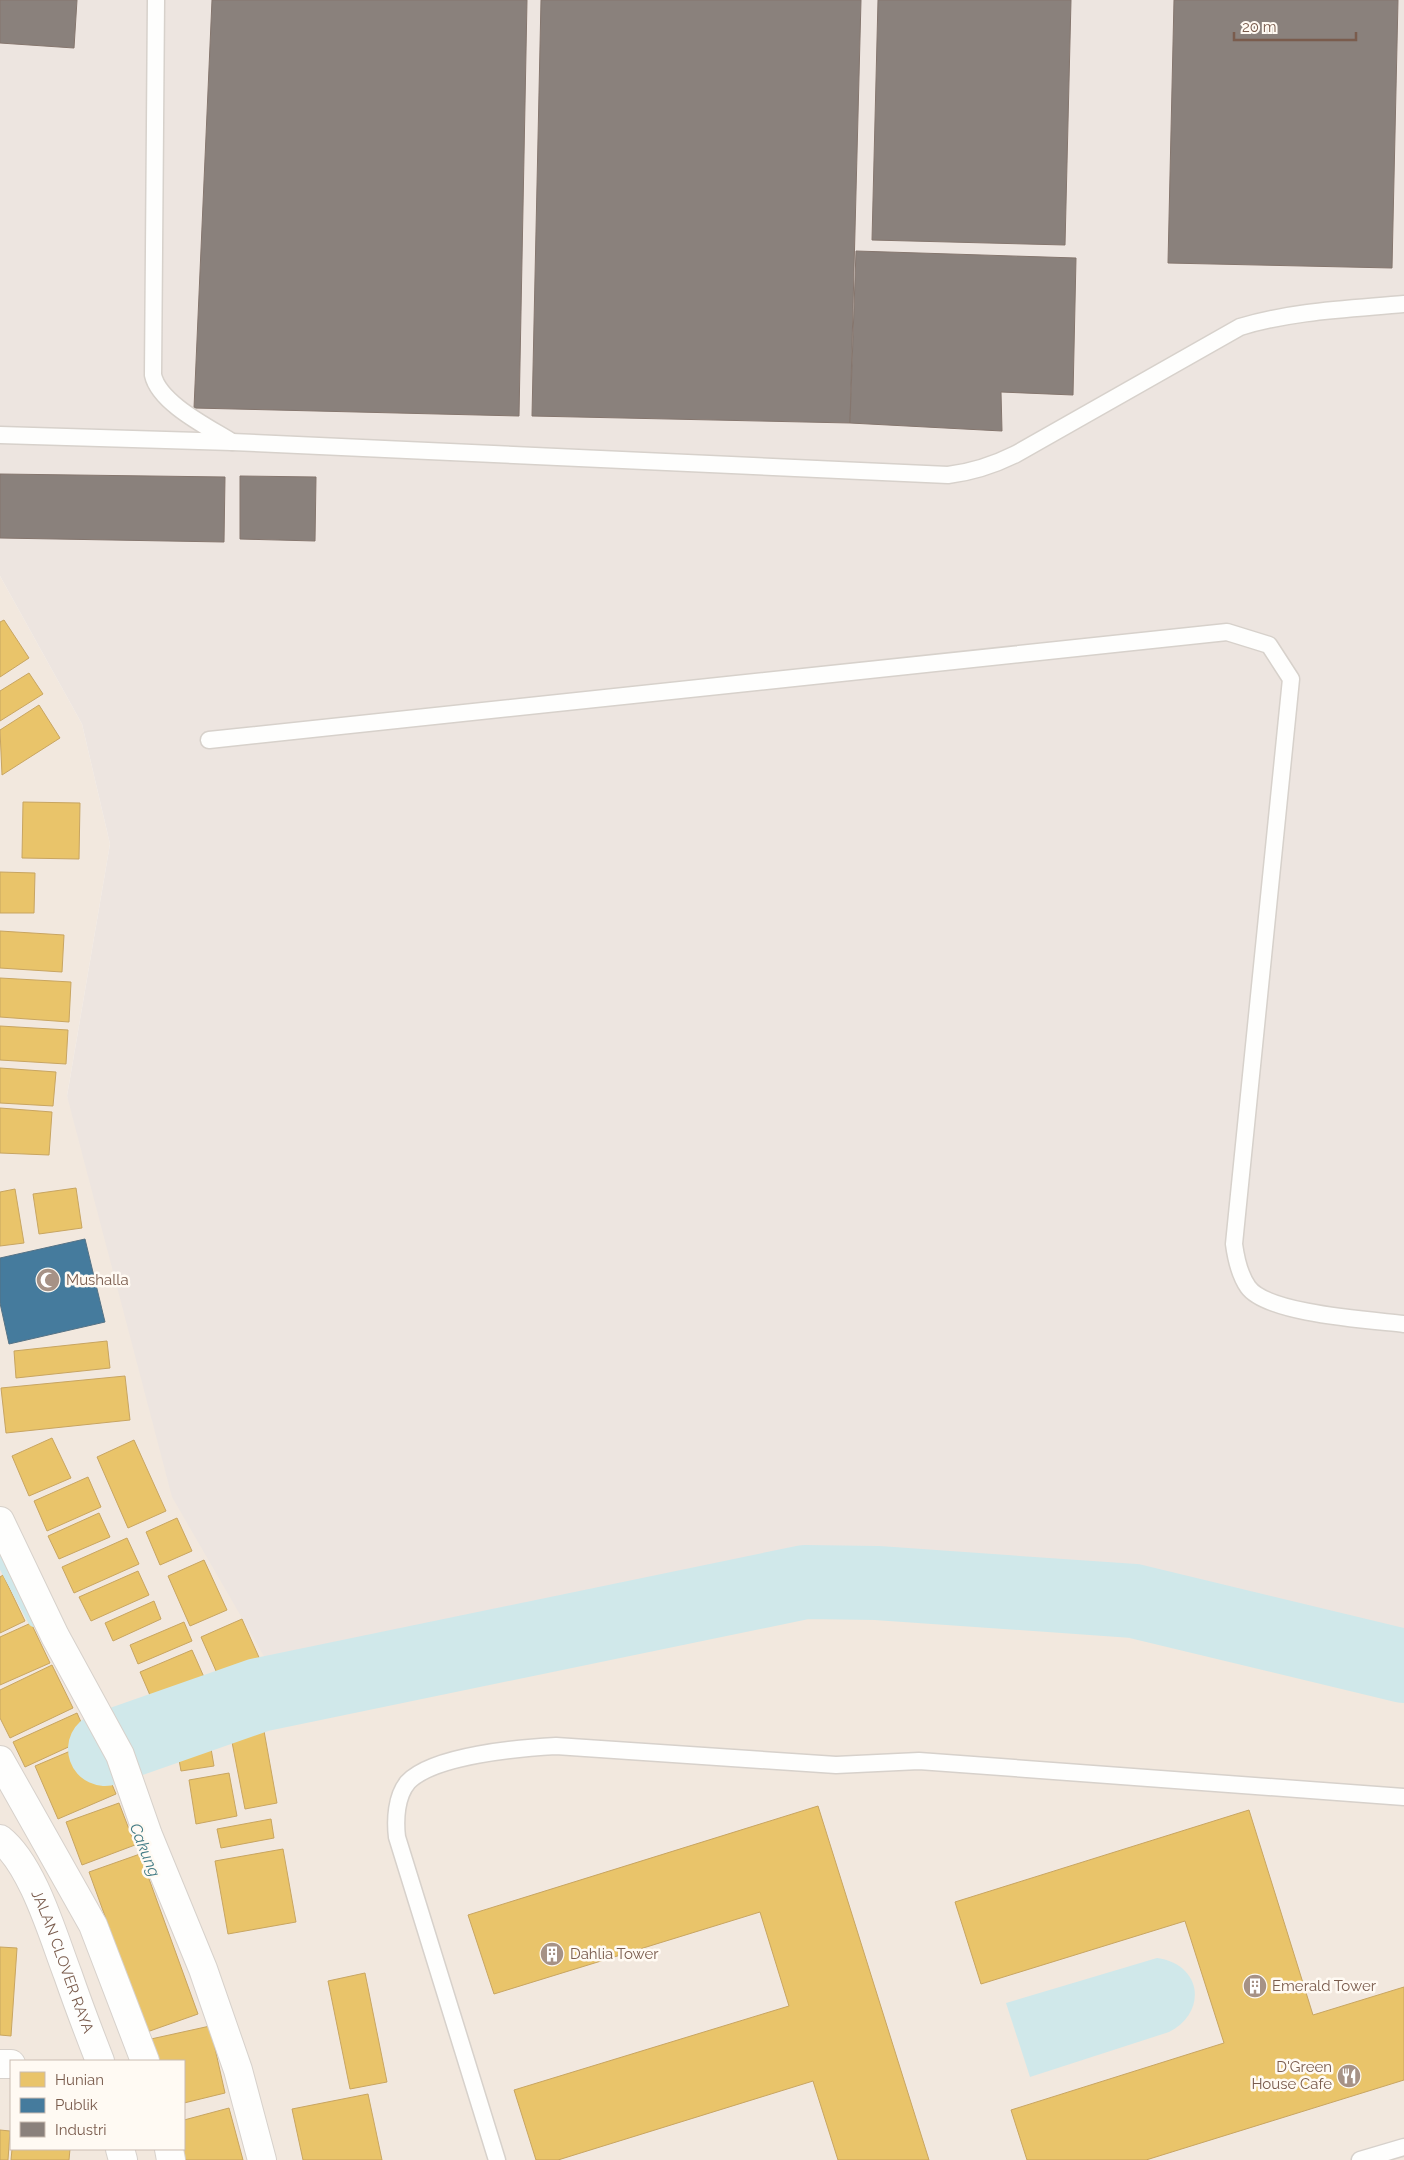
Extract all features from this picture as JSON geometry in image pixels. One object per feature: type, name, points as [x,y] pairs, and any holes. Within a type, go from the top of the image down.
[{"type":"street","points":[[0,1521],[55,1636],[114,1743],[148,1835],[203,1969],[238,2070],[262,2160]]},
{"type":"street","points":[[0,1760],[93,1925],[145,2060]]},
{"type":"street","name":"JALAN CLOVER RAYA","points":[[0,1839],[21,1863],[51,1927],[100,2060]]},
{"type":"lane","points":[[156,0],[152,375],[155,384],[172,403],[232,442]]},
{"type":"lane","points":[[0,435],[232,442],[948,475],[969,472],[996,464],[1016,454],[1240,327],[1261,320],[1318,312],[1404,304]]},
{"type":"lane","points":[[209,740],[1227,632],[1269,645],[1291,679],[1234,1244],[1237,1266],[1249,1289],[1267,1302],[1294,1310],[1404,1324]]},
{"type":"lane","points":[[497,2160],[397,1837],[395,1823],[402,1793],[408,1782],[434,1766],[518,1748],[556,1746],[836,1765],[919,1761],[1404,1797]]},
{"type":"lane","points":[[1360,2160],[1404,2147]]},
{"type":"shaded area","points":[[0,0],[1404,0],[1404,1698],[1177,1631],[812,1600],[287,1696],[172,1497],[67,1096],[110,844],[82,724],[0,576]]},
{"type":"shaded area","points":[[0,576],[82,724],[110,844],[67,1096],[287,1696],[812,1600],[1177,1631],[1404,1698],[1404,2160],[0,2160]]},
{"type":"water","points":[[1157,1958],[1172,1962],[1183,1969],[1191,1979],[1194,2001],[1190,2013],[1182,2023],[1169,2032],[1030,2077],[1006,2003]]},
{"type":"building: Hunian","points":[[4,620],[29,658],[0,677],[0,622]]},
{"type":"building: Hunian","points":[[29,673],[43,694],[0,721],[0,691]]},
{"type":"building: Hunian","points":[[39,705],[60,738],[2,775],[0,730]]},
{"type":"building: Hunian","points":[[23,802],[80,803],[79,859],[22,858]]},
{"type":"building: Hunian","points":[[0,872],[35,873],[34,913],[0,913]]},
{"type":"building: Hunian","points":[[0,931],[64,935],[62,972],[0,968]]},
{"type":"building: Hunian","points":[[0,978],[71,982],[69,1022],[0,1017]]},
{"type":"building: Hunian","points":[[0,1026],[68,1030],[66,1064],[0,1060]]},
{"type":"building: Hunian","points":[[0,1068],[56,1072],[53,1106],[0,1103]]},
{"type":"building: Hunian","points":[[0,1108],[52,1112],[49,1155],[0,1153]]},
{"type":"building: Hunian","points":[[76,1188],[82,1228],[39,1234],[33,1194]]},
{"type":"building: Hunian","points":[[15,1189],[24,1243],[0,1246],[0,1192]]},
{"type":"building: Hunian","points":[[107,1341],[110,1368],[16,1378],[14,1351]]},
{"type":"building: Hunian","points":[[125,1376],[130,1420],[6,1433],[1,1388]]},
{"type":"building: Hunian","points":[[52,1438],[71,1478],[29,1496],[12,1456]]},
{"type":"building: Hunian","points":[[134,1440],[166,1511],[128,1528],[97,1457]]},
{"type":"building: Hunian","points":[[88,1477],[101,1507],[47,1531],[34,1501]]},
{"type":"building: Hunian","points":[[99,1513],[110,1537],[59,1559],[48,1536]]},
{"type":"building: Hunian","points":[[177,1518],[192,1551],[160,1565],[146,1532]]},
{"type":"building: Hunian","points":[[127,1538],[139,1564],[74,1593],[62,1567]]},
{"type":"building: Hunian","points":[[204,1560],[227,1610],[190,1626],[168,1576]]},
{"type":"building: Hunian","points":[[138,1571],[149,1595],[91,1621],[79,1597]]},
{"type":"building: Hunian","points":[[3,1575],[25,1621],[0,1633],[0,1577]]},
{"type":"building: Hunian","points":[[154,1601],[161,1619],[113,1641],[105,1623]]},
{"type":"building: Hunian","points":[[242,1619],[265,1671],[224,1689],[201,1637]]},
{"type":"building: Hunian","points":[[184,1622],[192,1641],[138,1664],[130,1645]]},
{"type":"building: Hunian","points":[[31,1623],[50,1663],[0,1685],[0,1637]]},
{"type":"building: Hunian","points":[[192,1650],[211,1693],[159,1716],[140,1672]]},
{"type":"building: Hunian","points":[[52,1665],[73,1708],[10,1738],[0,1718],[0,1690]]},
{"type":"building: Hunian","points":[[77,1713],[88,1738],[25,1767],[13,1742]]},
{"type":"building: Hunian","points":[[208,1731],[214,1766],[181,1771],[175,1737]]},
{"type":"building: Hunian","points":[[264,1731],[277,1803],[245,1809],[231,1737]]},
{"type":"building: Hunian","points":[[94,1741],[116,1794],[58,1819],[35,1766]]},
{"type":"building: Hunian","points":[[229,1773],[237,1816],[196,1824],[189,1780]]},
{"type":"building: Hunian","points":[[119,1803],[135,1845],[82,1865],[66,1822]]},
{"type":"building: Hunian","name":"Dahlia Tower","points":[[818,1806],[929,2160],[838,2160],[813,2081],[558,2160],[536,2160],[514,2090],[789,2006],[760,1912],[494,1994],[468,1915]]},
{"type":"building: Hunian","name":"Emerald Tower","points":[[1249,1810],[1313,2015],[1404,1987],[1404,2080],[1146,2160],[1027,2160],[1011,2110],[1224,2043],[1185,1921],[981,1984],[955,1902]]},
{"type":"building: Hunian","points":[[271,1819],[274,1838],[221,1848],[217,1829]]},
{"type":"building: Hunian","points":[[283,1849],[296,1922],[228,1934],[215,1861]]},
{"type":"building: Hunian","points":[[140,1854],[198,2014],[147,2032],[89,1872]]},
{"type":"building: Hunian","points":[[0,1947],[17,1948],[11,2036],[0,2035]]},
{"type":"building: Hunian","points":[[365,1973],[387,2082],[350,2089],[328,1981]]},
{"type":"building: Hunian","points":[[210,2026],[225,2093],[185,2103],[185,2060],[156,2060],[151,2039]]},
{"type":"building: Hunian","points":[[368,2094],[382,2160],[303,2160],[292,2109]]},
{"type":"building: Hunian","points":[[229,2108],[243,2160],[180,2160],[177,2150],[185,2150],[185,2120]]},
{"type":"building: Hunian","points":[[0,2130],[10,2131],[8,2160],[0,2160]]},
{"type":"building: Hunian","points":[[12,2150],[70,2150],[69,2160],[11,2160]]},
{"type":"building: Publik","name":"Mushalla","points":[[85,1239],[105,1322],[9,1344],[0,1303],[0,1258]]},
{"type":"building: Industri","points":[[0,0],[77,0],[74,48],[0,43]]},
{"type":"building: Industri","points":[[212,0],[527,0],[519,416],[194,408]]},
{"type":"building: Industri","points":[[541,0],[861,0],[850,423],[532,416]]},
{"type":"building: Industri","points":[[878,0],[1071,0],[1065,245],[872,240]]},
{"type":"building: Industri","points":[[1174,0],[1398,0],[1392,268],[1168,263]]},
{"type":"building: Industri","points":[[856,251],[1076,258],[1073,395],[1001,392],[1002,431],[850,423]]},
{"type":"building: Industri","points":[[0,474],[225,477],[224,542],[0,538]]},
{"type":"building: Industri","points":[[240,476],[316,477],[315,541],[240,539]]},
{"type":"waterway","name":"Cakung","points":[[0,1557],[34,1621]]},
{"type":"waterway","points":[[105,1749],[259,1695],[805,1582],[877,1583],[1134,1601],[1404,1666]]},
{"type":"place","name":"Mushalla","points":[[48,1280]]},
{"type":"place","name":"Dahlia Tower","points":[[552,1954]]},
{"type":"place","name":"Emerald Tower","points":[[1255,1986]]},
{"type":"place","name":"D'Green House Cafe","points":[[1349,2076]]}]
